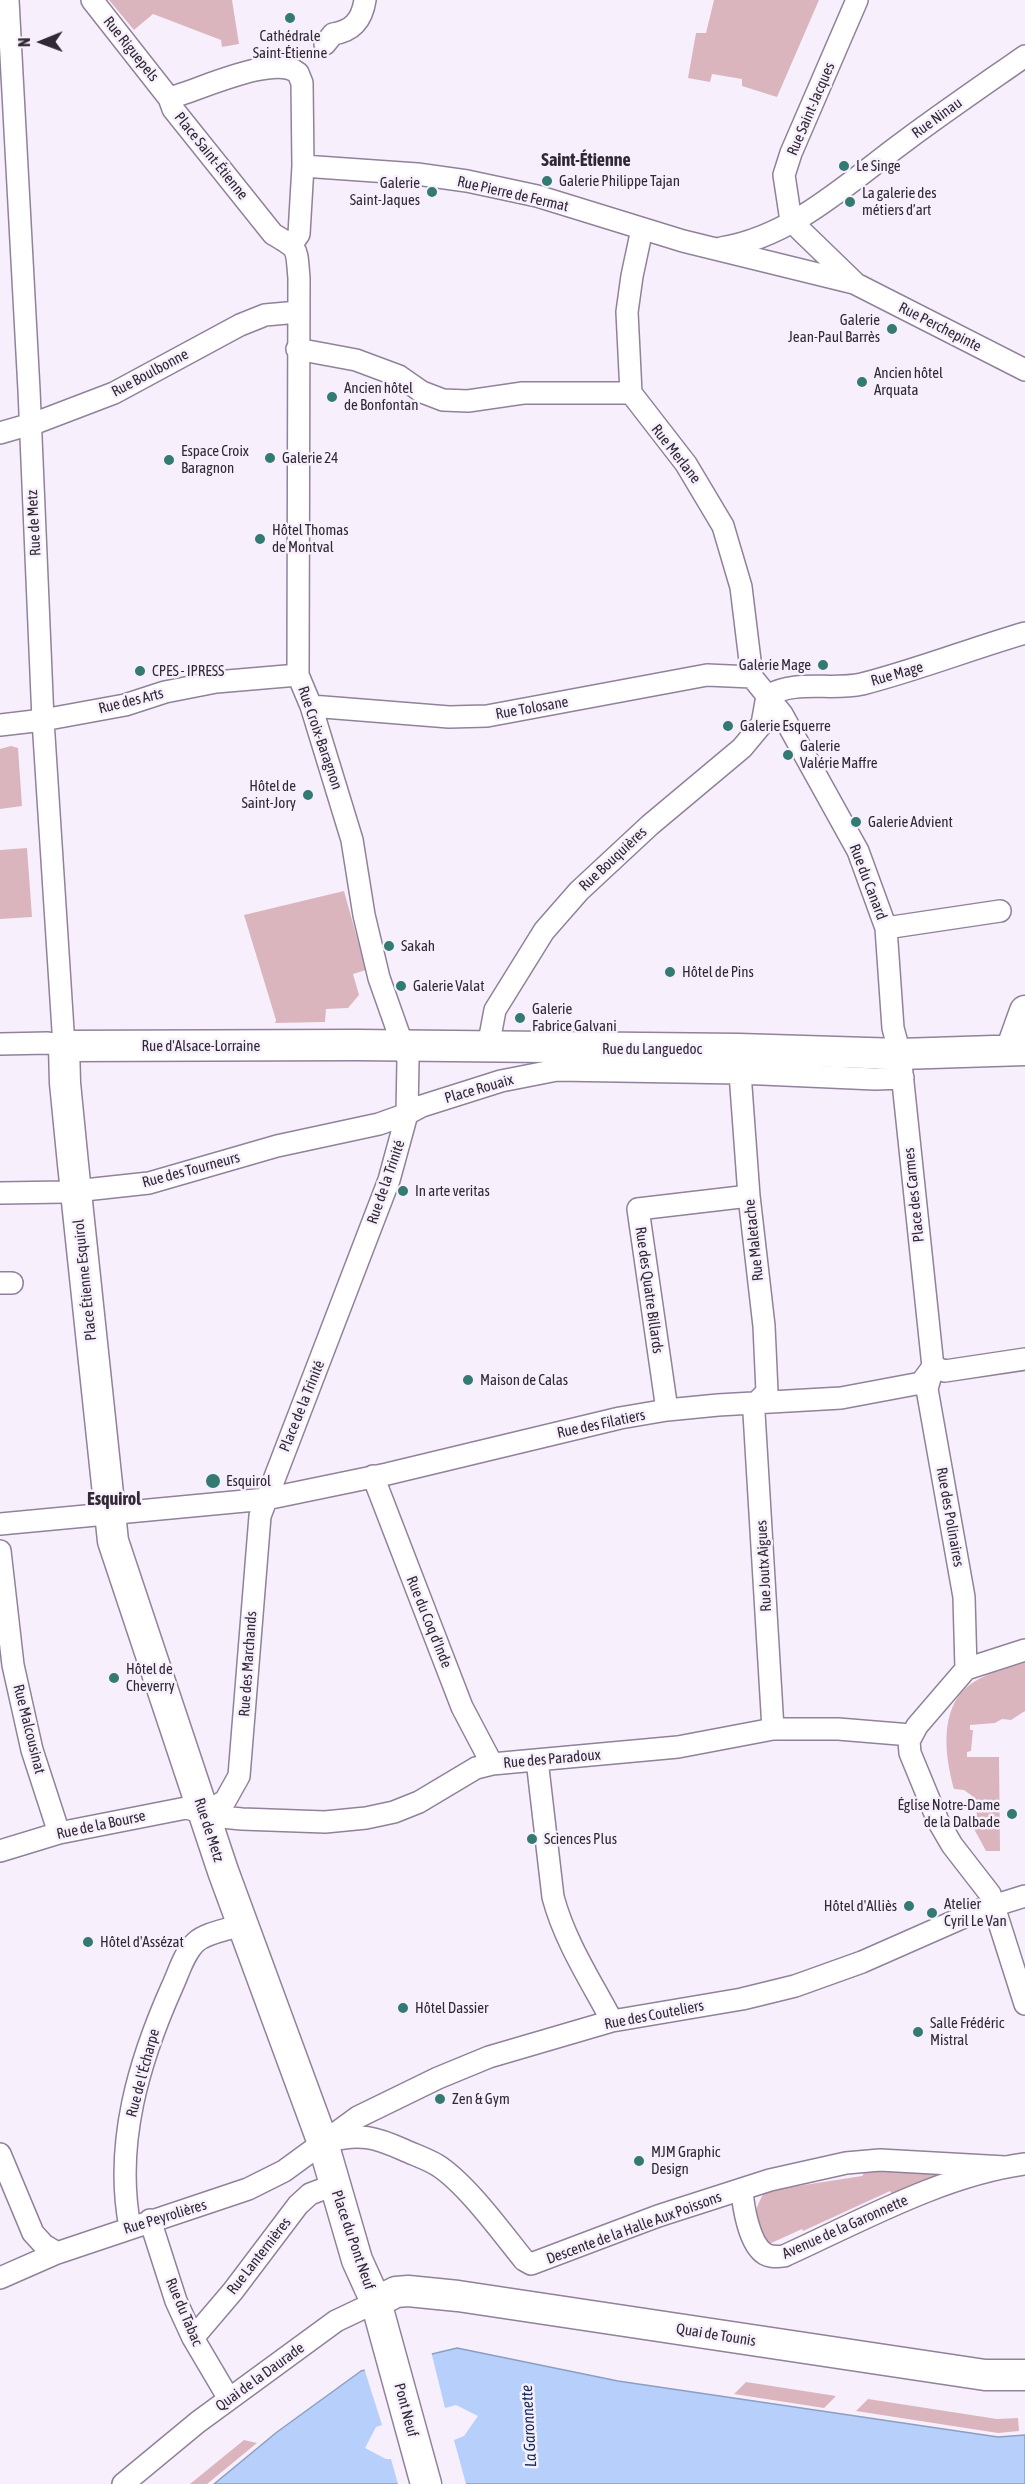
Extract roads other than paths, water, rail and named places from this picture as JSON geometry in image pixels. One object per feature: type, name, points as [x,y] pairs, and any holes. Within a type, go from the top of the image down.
[{"type":"street","name":"Rue de Metz","points":[[8,0],[43,720],[64,1047]]},
{"type":"street","name":"Rue Riguepels","points":[[92,0],[170,98]]},
{"type":"street","points":[[325,44],[333,34],[345,33],[354,27],[359,20],[365,0]]},
{"type":"street","name":"Rue Saint-Jacques","points":[[791,221],[784,176],[790,153],[857,0]]},
{"type":"street","name":"Rue Ninau","points":[[718,248],[742,245],[808,213],[946,110],[1025,56]]},
{"type":"street","name":"Place Saint-Étienne","points":[[170,98],[238,74],[278,67],[293,68],[298,73],[302,83],[303,166],[299,234],[287,242]]},
{"type":"street","name":"Place Saint-Étienne","points":[[170,98],[181,103],[297,254],[297,349]]},
{"type":"street","name":"Rue Pierre de Fermat","points":[[303,166],[417,174],[467,181],[537,196],[642,229],[854,283]]},
{"type":"street","points":[[791,221],[854,283]]},
{"type":"street","points":[[297,349],[356,360],[399,376],[422,392],[443,400],[468,400],[523,393],[631,393],[627,312],[642,229]]},
{"type":"street","name":"Rue Perchepinte","points":[[854,283],[1025,370]]},
{"type":"street","name":"Rue Boulbonne","points":[[0,434],[114,393],[240,325],[265,315],[298,309]]},
{"type":"street","name":"Rue Croix-Baragnon","points":[[297,349],[298,675],[311,706],[352,840],[364,915],[379,978],[403,1046]]},
{"type":"street","name":"Rue Merlane","points":[[631,393],[686,464],[723,526],[741,587],[752,677]]},
{"type":"street","name":"Rue Mage","points":[[767,696],[777,690],[799,685],[839,687],[860,684],[1025,633]]},
{"type":"street","name":"Rue des Arts","points":[[0,725],[43,720],[124,705],[165,692],[216,682],[298,675]]},
{"type":"street","name":"Rue Tolosane","points":[[311,706],[449,717],[487,716],[706,675],[752,677]]},
{"type":"street","name":"Rue du Canard","points":[[752,677],[782,714],[858,850],[886,928],[893,1028],[902,1066]]},
{"type":"street","name":"Rue Bouquières","points":[[489,1047],[495,1010],[544,931],[579,891],[650,825],[742,748],[762,724],[767,696]]},
{"type":"street","points":[[886,928],[1000,910]]},
{"type":"street","points":[[902,1066],[1018,1050],[1025,1011]]},
{"type":"street","name":"Rue d'Alsace-Lorraine","points":[[0,1044],[48,1043],[64,1047],[403,1046]]},
{"type":"street","name":"Rue du Languedoc","points":[[403,1046],[739,1049],[902,1066]]},
{"type":"street","name":"Rue de la Trinité","points":[[339,1314],[388,1180],[407,1114],[408,1060],[403,1046]]},
{"type":"street","name":"Place Étienne Esquirol","points":[[64,1047],[65,1083],[109,1512]]},
{"type":"street","name":"Rue du Languedoc","points":[[584,1069],[875,1079],[902,1066]]},
{"type":"street","name":"Place des Carmes","points":[[902,1066],[933,1367]]},
{"type":"street","name":"Place Rouaix","points":[[379,1124],[422,1106],[501,1082],[557,1070],[584,1069]]},
{"type":"street","name":"Rue Maletache","points":[[740,1073],[764,1326],[767,1392],[756,1403]]},
{"type":"street","name":"Rue des Tourneurs","points":[[0,1193],[76,1191],[149,1183],[276,1146],[379,1124]]},
{"type":"street","name":"Rue des Quatre Billards","points":[[667,1410],[638,1209],[750,1196]]},
{"type":"street","name":"Place de la Trinité","points":[[266,1499],[339,1314]]},
{"type":"street","points":[[933,1367],[945,1371],[1025,1359]]},
{"type":"street","name":"Rue des Filatiers","points":[[0,1524],[266,1499],[620,1418],[667,1410],[841,1398],[921,1383],[933,1367]]},
{"type":"street","name":"Rue des Polinaires","points":[[933,1367],[927,1389],[964,1597],[966,1669]]},
{"type":"street","name":"Rue Joutx Aigues","points":[[756,1403],[754,1413],[773,1729]]},
{"type":"street","name":"Rue du Coq d'Inde","points":[[373,1476],[462,1707],[492,1764]]},
{"type":"street","name":"Rue des Marchands","points":[[203,1813],[225,1802],[239,1776],[260,1516],[266,1499]]},
{"type":"street","name":"Rue de Metz","points":[[109,1512],[120,1568],[203,1813],[323,2143]]},
{"type":"street","name":"Rue Malcousinat","points":[[0,1551],[13,1665],[22,1711],[58,1833]]},
{"type":"street","points":[[1025,1650],[966,1669],[911,1735],[909,1741],[912,1761],[938,1821],[952,1845],[990,1894],[1025,2004]]},
{"type":"street","name":"Rue des Paradoux","points":[[203,1813],[242,1819],[303,1821],[366,1818],[394,1812],[419,1802],[476,1768],[492,1764],[678,1747],[773,1729],[838,1728],[911,1735]]},
{"type":"street","points":[[537,1760],[553,1897],[558,1915],[612,2021]]},
{"type":"street","name":"Rue de la Bourse","points":[[0,1851],[58,1833],[186,1808],[203,1813]]},
{"type":"street","name":"Rue des Couteliers","points":[[323,2143],[358,2117],[456,2071],[513,2049],[612,2021],[742,1999],[795,1986],[862,1962],[993,1905],[1025,1896]]},
{"type":"street","name":"Rue de l'Écharpe","points":[[130,2227],[125,2172],[128,2130],[134,2095],[151,2034],[190,1949],[205,1936],[243,1924]]},
{"type":"street","name":"Descente de la Halle Aux Poissons","points":[[323,2143],[357,2135],[369,2137],[383,2140],[436,2164],[452,2176],[524,2260],[531,2264],[658,2216],[742,2189]]},
{"type":"street","name":"Place du Pont Neuf","points":[[323,2143],[357,2260],[376,2302],[387,2336]]},
{"type":"street","name":"Rue Peyrolières","points":[[0,2278],[57,2253],[248,2189],[284,2171],[323,2143]]},
{"type":"street","points":[[0,2154],[33,2233],[44,2245],[57,2253]]},
{"type":"street","name":"Avenue de la Garonnette","points":[[869,2161],[1015,2166],[917,2195],[784,2256],[766,2254],[759,2248],[743,2209],[742,2189],[846,2163],[869,2161]]},
{"type":"street","name":"Rue Lanternières","points":[[193,2338],[272,2242],[298,2205],[310,2194],[334,2184]]},
{"type":"street","name":"Rue du Tabac","points":[[150,2220],[176,2301],[193,2338],[229,2399]]},
{"type":"street","name":"Quai de la Daurade","points":[[123,2484],[229,2399],[336,2321],[396,2292],[408,2291]]},
{"type":"street","name":"Quai de Tounis","points":[[408,2291],[572,2313],[986,2375],[1025,2375]]},
{"type":"street","name":"Pont Neuf","points":[[387,2336],[426,2484]]},
{"type":"water","name":"La Garonnette","points":[[457,2348],[618,2381],[998,2437],[1025,2435],[1025,2484],[214,2484],[277,2432],[361,2371]]},
{"type":"place","name":"Cathédrale Saint-Étienne","points":[[290,18]]},
{"type":"place","name":"Le Singe","points":[[844,166]]},
{"type":"place","name":"Galerie Philippe Tajan","points":[[547,181]]},
{"type":"place","name":"Galerie Saint-Jaques","points":[[432,192]]},
{"type":"place","name":"La galerie des métiers d’art","points":[[850,202]]},
{"type":"place","name":"Galerie Jean-Paul Barrès","points":[[892,329]]},
{"type":"place","name":"Ancien hôtel Arquata","points":[[862,382]]},
{"type":"place","name":"Ancien hôtel de Bonfontan","points":[[332,397]]},
{"type":"place","name":"Galerie 24","points":[[270,458]]},
{"type":"place","name":"Espace Croix Baragnon","points":[[169,460]]},
{"type":"place","name":"Hôtel Thomas de Montval","points":[[260,539]]},
{"type":"place","name":"Galerie Mage","points":[[823,665]]},
{"type":"place","name":"CPES - IPRESS","points":[[140,671]]},
{"type":"place","name":"Galerie Esquerre","points":[[728,726]]},
{"type":"place","name":"Galerie Valérie Maffre","points":[[788,755]]},
{"type":"place","name":"Hôtel de Saint-Jory","points":[[308,795]]},
{"type":"place","name":"Galerie Advient","points":[[856,822]]},
{"type":"place","name":"Sakah","points":[[389,946]]},
{"type":"place","name":"Hôtel de Pins","points":[[670,972]]},
{"type":"place","name":"Galerie Valat","points":[[401,986]]},
{"type":"place","name":"Galerie Fabrice Galvani","points":[[520,1018]]},
{"type":"place","name":"In arte veritas","points":[[403,1191]]},
{"type":"place","name":"Maison de Calas","points":[[468,1380]]},
{"type":"place","name":"Esquirol","points":[[213,1481]]},
{"type":"place","name":"Hôtel de Cheverry","points":[[114,1678]]},
{"type":"place","name":"Église Notre-Dame de la Dalbade","points":[[1012,1814]]},
{"type":"place","name":"Sciences Plus","points":[[532,1839]]},
{"type":"place","name":"Hôtel d'Alliès","points":[[909,1906]]},
{"type":"place","name":"Atelier Cyril Le Van","points":[[932,1913]]},
{"type":"place","name":"Hôtel d'Assézat","points":[[88,1942]]},
{"type":"place","name":"Hôtel Dassier","points":[[403,2008]]},
{"type":"place","name":"Salle Frédéric Mistral","points":[[918,2032]]},
{"type":"place","name":"Zen & Gym","points":[[440,2099]]},
{"type":"place","name":"MJM Graphic Design","points":[[639,2161]]},
{"type":"district","name":"Saint-Étienne","points":[[586,160]]},
{"type":"district","name":"Esquirol","points":[[114,1499]]}]
